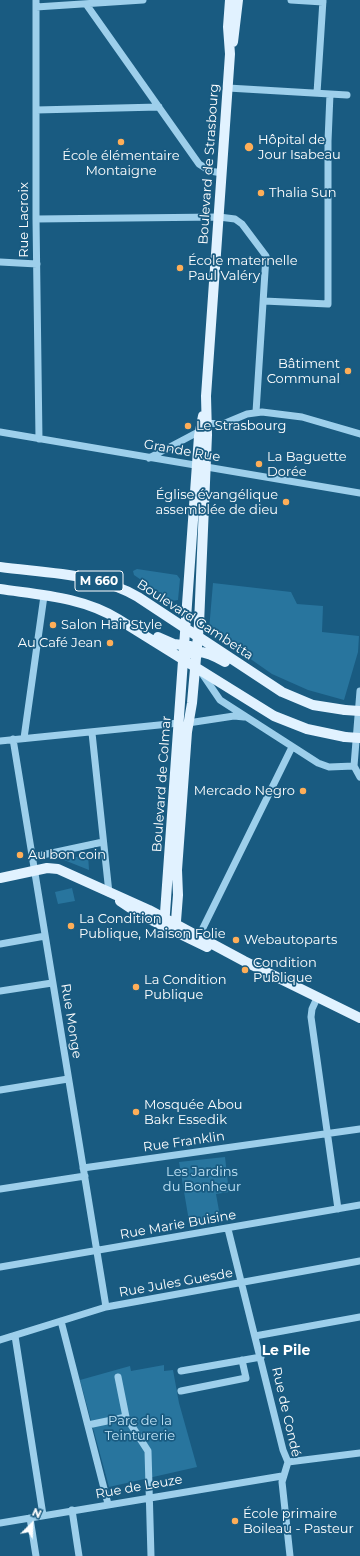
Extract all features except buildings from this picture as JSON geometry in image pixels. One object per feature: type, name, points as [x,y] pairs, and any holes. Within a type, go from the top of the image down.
[{"type":"main road","name":"Boulevard de Strasbourg","points":[[201,467],[228,88],[230,54],[228,27],[230,0]]},
{"type":"main road","name":"Boulevard de Strasbourg","points":[[230,54],[236,28],[238,0]]},
{"type":"main road","name":"Boulevard de Colmar","points":[[170,925],[179,889],[177,870],[184,723],[183,660],[201,467]]},
{"type":"main road","name":"Boulevard de Colmar","points":[[184,723],[192,703],[198,670],[196,652],[198,637],[201,467]]},
{"type":"main road","name":"Boulevard Gambetta","points":[[0,566],[93,580],[117,586],[138,597],[282,692],[313,705],[360,711]]},
{"type":"main road","name":"M 660","points":[[0,589],[79,601],[99,609],[257,707],[282,720],[320,733],[360,738]]},
{"type":"main road","points":[[99,609],[125,617],[166,641],[192,645],[198,637]]},
{"type":"main road","points":[[183,660],[189,654],[196,652],[217,657],[257,683],[282,692]]},
{"type":"main road","points":[[0,878],[35,870],[50,868],[58,869],[109,893],[131,909],[199,936],[291,985]]},
{"type":"main road","points":[[170,925],[360,1018]]},
{"type":"street","points":[[36,3],[86,4],[144,0]]},
{"type":"street","points":[[292,0],[323,1],[317,93]]},
{"type":"street","name":"Rue Lacroix","points":[[36,3],[36,264],[39,439]]},
{"type":"street","points":[[86,4],[199,164],[210,171],[222,173]]},
{"type":"street","points":[[228,88],[347,96]]},
{"type":"street","points":[[264,301],[328,304],[328,141],[330,94]]},
{"type":"street","points":[[36,110],[159,107]]},
{"type":"street","points":[[36,219],[219,217],[235,219],[242,224],[266,256],[256,412]]},
{"type":"street","points":[[0,262],[36,264]]},
{"type":"street","points":[[149,458],[203,426],[226,423],[247,414],[256,412],[302,417],[360,434]]},
{"type":"street","name":"Grande Rue","points":[[0,432],[360,493]]},
{"type":"street","points":[[24,738],[44,596]]},
{"type":"street","points":[[198,670],[218,698],[292,747],[322,765],[354,766]]},
{"type":"street","points":[[360,691],[354,766],[360,777]]},
{"type":"street","points":[[0,741],[92,733],[236,716],[246,717]]},
{"type":"street","points":[[92,733],[109,893]]},
{"type":"street","name":"Rue Monge","points":[[13,739],[106,1307]]},
{"type":"street","points":[[199,936],[292,747]]},
{"type":"street","points":[[33,857],[103,842]]},
{"type":"street","points":[[0,944],[45,936]]},
{"type":"street","points":[[0,991],[52,983]]},
{"type":"street","points":[[317,998],[312,1009],[311,1017],[338,1209]]},
{"type":"street","points":[[0,1090],[68,1079]]},
{"type":"street","name":"Rue Franklin","points":[[83,1168],[360,1129]]},
{"type":"street","points":[[0,1189],[85,1176]]},
{"type":"street","name":"Rue Marie Buisine","points":[[0,1267],[360,1205]]},
{"type":"street","name":"Rue de Condé","points":[[228,1228],[256,1336],[283,1450],[288,1462],[282,1476],[290,1556]]},
{"type":"street","name":"Rue Jules Guesde","points":[[0,1340],[106,1307],[360,1261]]},
{"type":"street","points":[[256,1336],[360,1317]]},
{"type":"street","points":[[60,1321],[108,1504]]},
{"type":"street","points":[[15,1336],[43,1515]]},
{"type":"street","points":[[181,1371],[261,1357]]},
{"type":"street","points":[[181,1391],[246,1378],[242,1360]]},
{"type":"street","points":[[118,1377],[126,1417],[148,1451],[151,1556]]},
{"type":"street","points":[[88,1425],[126,1417]]},
{"type":"street","points":[[288,1462],[360,1453]]},
{"type":"street","name":"Rue de Leuze","points":[[0,1523],[282,1476]]},
{"type":"street","points":[[72,1510],[79,1556]]},
{"type":"street","points":[[30,1518],[36,1556]]},
{"type":"green space","points":[[137,569],[177,575],[180,579],[178,600],[172,601],[134,575],[133,571]]},
{"type":"green space","points":[[213,583],[291,592],[297,604],[323,606],[322,632],[359,636],[358,652],[344,700],[308,690],[272,674],[209,630]]},
{"type":"green space","points":[[88,854],[89,870],[64,860]]},
{"type":"green space","points":[[72,888],[75,901],[58,904],[55,892]]},
{"type":"green space","name":"Les Jardins du Bonheur","points":[[225,1157],[229,1192],[216,1194],[221,1222],[190,1227],[179,1162]]},
{"type":"green space","name":"Parc de la Teinturerie","points":[[164,1365],[164,1371],[173,1370],[179,1403],[197,1467],[109,1487],[80,1380],[130,1366],[131,1371]]},
{"type":"place","name":"École élémentaire Montaigne","points":[[121,142]]},
{"type":"place","name":"Hôpital de Jour Isabeau","points":[[249,147]]},
{"type":"place","name":"Thalia Sun","points":[[261,193]]},
{"type":"place","name":"École maternelle Paul Valéry","points":[[180,268]]},
{"type":"place","name":"Bâtiment Communal","points":[[348,371]]},
{"type":"place","name":"Le Strasbourg","points":[[188,426]]},
{"type":"place","name":"La Baguette Dorée","points":[[259,464]]},
{"type":"place","name":"Église évangélique assemblée de dieu","points":[[286,502]]},
{"type":"place","name":"Salon Hair Style","points":[[53,625]]},
{"type":"place","name":"Au Café Jean","points":[[110,643]]},
{"type":"place","name":"Mercado Negro","points":[[303,791]]},
{"type":"place","name":"Au bon coin","points":[[20,855]]},
{"type":"place","name":"La Condition Publique, Maison Folie","points":[[71,926]]},
{"type":"place","name":"Webautoparts","points":[[236,940]]},
{"type":"place","name":"Condition Publique","points":[[245,970]]},
{"type":"place","name":"La Condition Publique","points":[[136,987]]},
{"type":"place","name":"Mosquée Abou Bakr Essedik","points":[[136,1112]]},
{"type":"place","name":"École primaire Boileau - Pasteur","points":[[235,1521]]},
{"type":"district","name":"Le Pile","points":[[286,1351]]}]
